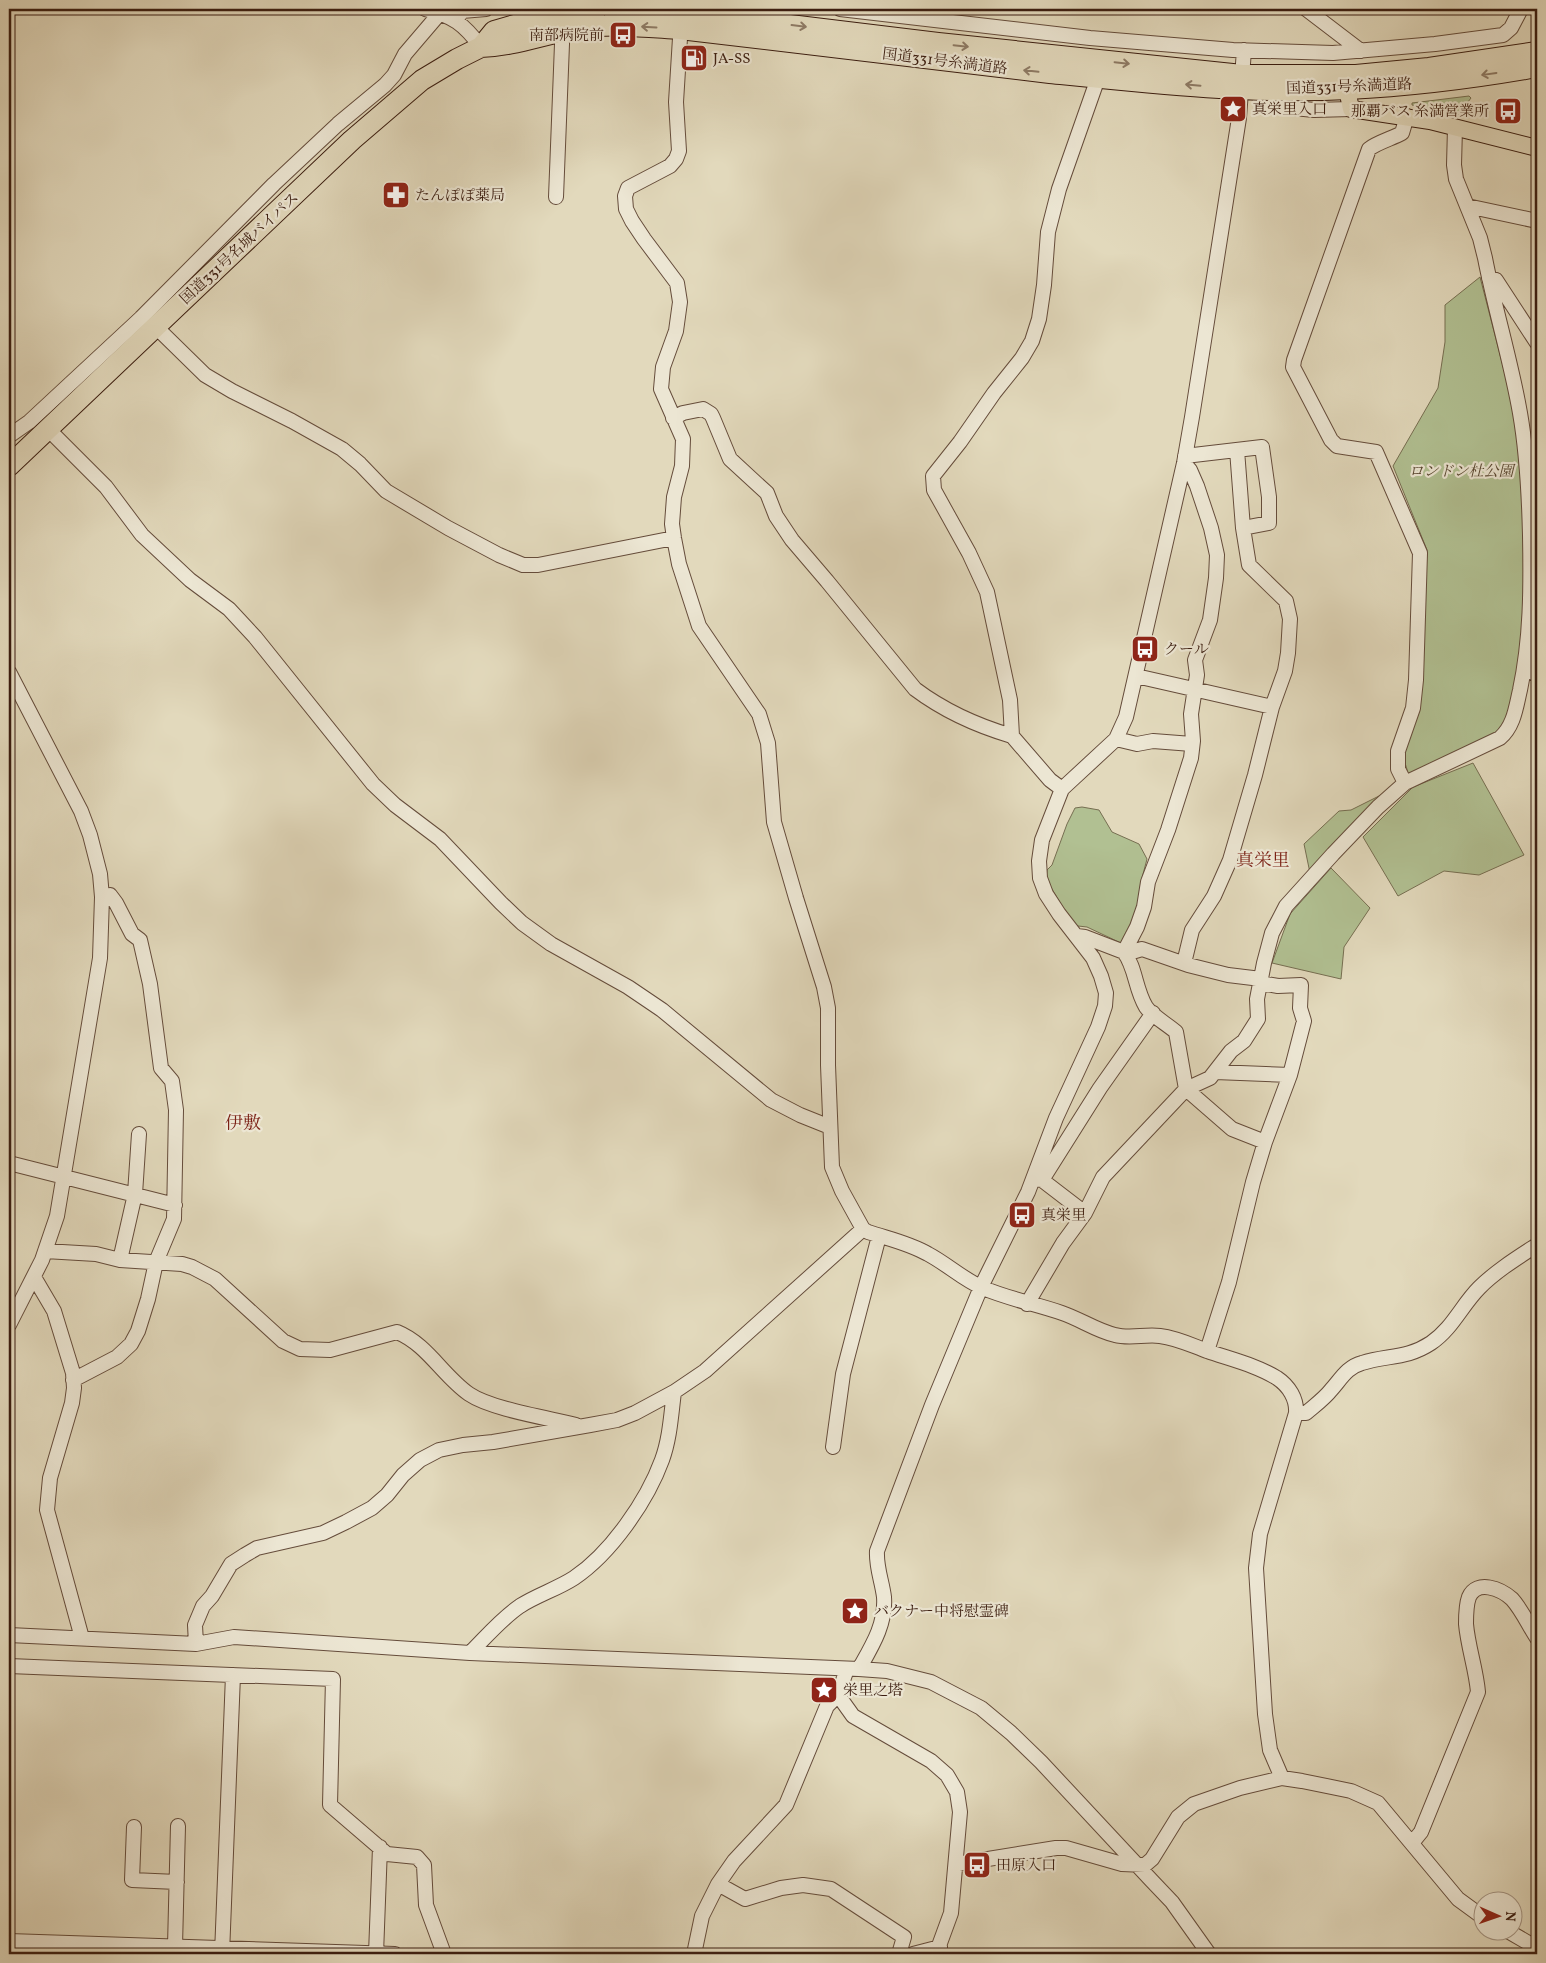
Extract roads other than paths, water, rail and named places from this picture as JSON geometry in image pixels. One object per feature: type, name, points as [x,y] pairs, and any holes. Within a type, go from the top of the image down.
[{"type":"highway","name":"国道331号糸満道路","points":[[481,47],[494,31],[561,22],[597,9]]},
{"type":"highway","name":"国道331号糸満道路","points":[[612,9],[1098,78],[1242,82],[1347,89],[1433,82],[1537,67]]},
{"type":"highway","name":"国道331号糸満道路","points":[[561,22],[582,27],[681,20],[853,33],[1242,82],[1356,75],[1429,68],[1537,52]]},
{"type":"highway","name":"国道331号名城バイパス","points":[[9,466],[156,327],[192,280],[399,99],[434,73],[481,47]]},
{"type":"main road","points":[[1347,89],[1351,109],[1407,116],[1537,148]]},
{"type":"street","points":[[426,9],[456,20],[469,31],[481,47]]},
{"type":"street","points":[[456,20],[462,11],[486,9]]},
{"type":"street","points":[[840,9],[1090,38],[1244,50],[1333,52],[1435,44],[1503,34],[1512,28],[1521,9]]},
{"type":"street","points":[[1306,9],[1361,51]]},
{"type":"street","points":[[853,33],[856,11]]},
{"type":"street","points":[[9,436],[28,422],[192,280],[331,131],[385,85],[394,75],[405,54],[440,13]]},
{"type":"street","points":[[681,20],[676,102],[679,151],[676,159],[670,166],[628,188],[625,196],[626,209],[644,239],[677,283],[680,302],[676,332],[663,367],[661,389],[683,439],[682,466],[674,497],[672,524],[674,538],[679,564],[699,626],[760,714],[768,743],[774,822],[824,987],[828,1008],[832,1167],[842,1191],[864,1228],[879,1236],[910,1244],[928,1253],[981,1287],[1027,1304],[1062,1313],[1114,1335],[1173,1338],[1243,1363],[1285,1384],[1294,1398],[1296,1413],[1260,1534],[1256,1568],[1265,1714],[1270,1750],[1282,1778]]},
{"type":"street","points":[[938,43],[940,20]]},
{"type":"street","points":[[556,196],[561,22]]},
{"type":"street","points":[[1038,1180],[1056,1118],[1094,1035],[1105,1006],[1106,993],[1093,958],[1046,894],[1040,878],[1039,860],[1042,840],[1062,789],[1116,739],[1126,717],[1185,460],[1239,118],[1244,50]]},
{"type":"street","points":[[1012,736],[1010,700],[987,592],[970,553],[934,490],[933,476],[1022,358],[1032,341],[1039,319],[1044,285],[1048,232],[1059,189],[1098,78]]},
{"type":"street","points":[[1284,107],[1314,110],[1351,109]]},
{"type":"street","points":[[1405,783],[1398,769],[1398,751],[1413,708],[1416,680],[1420,553],[1376,452],[1338,446],[1331,440],[1293,368],[1294,360],[1369,150],[1374,145],[1402,133],[1407,116]]},
{"type":"street","points":[[1027,1304],[1063,1243],[1085,1213],[1103,1177],[1186,1089],[1210,1078],[1231,1051],[1244,1041],[1258,1019],[1257,999],[1272,933],[1286,906],[1332,854],[1378,807],[1405,783],[1500,738],[1508,731],[1531,672],[1531,578],[1527,468],[1520,413],[1480,238],[1456,178],[1454,165],[1455,128]]},
{"type":"street","points":[[1467,206],[1537,222]]},
{"type":"street","points":[[1489,278],[1496,280],[1537,343]]},
{"type":"street","points":[[156,327],[205,374],[232,391],[342,449],[360,464],[386,491],[448,528],[499,555],[523,564],[538,565],[674,538]]},
{"type":"street","points":[[673,418],[683,413],[703,409],[710,414],[730,459],[767,493],[776,516],[792,540],[914,689],[927,698],[987,728],[1012,736],[1050,780],[1062,789]]},
{"type":"street","points":[[48,429],[106,487],[142,535],[190,580],[229,608],[255,637],[372,784],[395,805],[440,839],[522,923],[551,944],[628,986],[662,1010],[772,1100],[800,1115],[830,1127]]},
{"type":"street","points":[[1185,460],[1262,447],[1269,523],[1243,528]]},
{"type":"street","points":[[1184,963],[1192,930],[1214,896],[1230,860],[1255,775],[1272,707],[1285,671],[1288,653],[1290,618],[1286,601],[1248,565],[1237,450]]},
{"type":"street","points":[[1124,952],[1138,927],[1144,907],[1148,882],[1168,830],[1191,758],[1191,714],[1196,675],[1195,660],[1210,620],[1216,578],[1217,555],[1211,528],[1198,486],[1185,460]]},
{"type":"street","points":[[9,672],[81,810],[90,835],[100,874],[102,897],[100,958],[57,1216],[34,1277],[9,1326]]},
{"type":"street","points":[[1136,676],[1272,707]]},
{"type":"street","points":[[1116,739],[1137,744],[1153,742],[1192,744]]},
{"type":"street","points":[[73,1380],[117,1357],[131,1344],[138,1331],[148,1299],[156,1262],[174,1220],[175,1205],[176,1110],[172,1081],[161,1068],[150,984],[140,940],[132,934],[110,895],[102,897]]},
{"type":"street","points":[[1077,936],[1085,937],[1124,952],[1142,949],[1228,975],[1278,986],[1301,985],[1300,1008],[1304,1021],[1290,1076],[1265,1142],[1253,1182],[1229,1282],[1207,1351]]},
{"type":"street","points":[[1124,952],[1131,962],[1136,986],[1147,1008],[1176,1032],[1186,1089],[1232,1128],[1265,1142]]},
{"type":"street","points":[[694,1954],[702,1916],[718,1884],[734,1860],[774,1820],[786,1804],[827,1706],[838,1695],[853,1669],[877,1637],[882,1620],[884,1597],[876,1560],[877,1551],[932,1405],[981,1287],[1038,1180],[1153,1013]]},
{"type":"street","points":[[1215,1072],[1290,1076]]},
{"type":"street","points":[[120,1260],[135,1194],[139,1134]]},
{"type":"street","points":[[9,1163],[175,1205]]},
{"type":"street","points":[[1038,1180],[1085,1213]]},
{"type":"street","points":[[196,1644],[195,1625],[202,1606],[212,1596],[231,1564],[245,1554],[257,1548],[323,1533],[346,1522],[372,1508],[420,1460],[439,1450],[617,1420],[635,1413],[674,1392],[705,1371],[864,1228]]},
{"type":"street","points":[[833,1447],[843,1374],[879,1236]]},
{"type":"street","points":[[1296,1413],[1306,1413],[1351,1368],[1362,1363],[1412,1353],[1432,1342],[1450,1325],[1478,1288],[1512,1261],[1537,1245]]},
{"type":"street","points":[[45,1251],[96,1254],[120,1260],[182,1264],[192,1267],[215,1279],[283,1341],[300,1349],[330,1350],[397,1332],[408,1337],[424,1350],[459,1386],[477,1398],[500,1407],[579,1426]]},
{"type":"street","points":[[34,1277],[54,1310],[66,1345],[73,1380],[72,1403],[50,1478],[47,1510],[82,1638]]},
{"type":"street","points":[[470,1653],[505,1618],[521,1606],[573,1578],[605,1552],[633,1515],[657,1472],[668,1440],[674,1392]]},
{"type":"street","points":[[1412,1843],[1421,1832],[1478,1692],[1477,1675],[1466,1625],[1466,1611],[1469,1598],[1474,1590],[1482,1587],[1492,1588],[1512,1599],[1537,1638]]},
{"type":"street","points":[[9,1635],[196,1644],[234,1637],[470,1653],[853,1669],[887,1672],[931,1682],[981,1708],[1041,1762],[1172,1902],[1209,1954]]},
{"type":"street","points":[[9,1666],[334,1679],[330,1805],[388,1854],[417,1856],[424,1865],[426,1906],[444,1954]]},
{"type":"street","points":[[222,1951],[233,1674]]},
{"type":"street","points":[[838,1695],[853,1716],[931,1761],[948,1775],[957,1792],[960,1812],[957,1864],[951,1913],[938,1951],[913,1954]]},
{"type":"street","points":[[957,1864],[1066,1848],[1122,1864],[1144,1865],[1152,1859],[1178,1817],[1194,1804],[1240,1788],[1282,1778],[1351,1791],[1370,1798],[1386,1811],[1458,1899],[1474,1911]]},
{"type":"street","points":[[175,1946],[178,1826]]},
{"type":"street","points":[[134,1827],[132,1880],[177,1882]]},
{"type":"street","points":[[376,1954],[380,1847]]},
{"type":"street","points":[[718,1884],[745,1899],[781,1888],[803,1885],[831,1889],[904,1937],[899,1954]]},
{"type":"street","points":[[1523,1940],[1537,1948]]},
{"type":"street","points":[[9,1941],[68,1949],[144,1950],[175,1946],[222,1951],[395,1954]]},
{"type":"place","name":"南部病院前","points":[[623,35]]},
{"type":"place","name":"JA-SS","points":[[694,58]]},
{"type":"place","name":"真栄里入口","points":[[1233,109]]},
{"type":"place","name":"那覇バス 糸満営業所","points":[[1508,111]]},
{"type":"place","name":"たんぽぽ薬局","points":[[396,195]]},
{"type":"place","name":"クール","points":[[1145,649]]},
{"type":"place","name":"真栄里","points":[[1022,1215]]},
{"type":"place","name":"バクナー中将慰霊碑","points":[[855,1611]]},
{"type":"place","name":"栄里之塔","points":[[824,1690]]},
{"type":"place","name":"田原入口","points":[[977,1865]]},
{"type":"district","name":"真栄里","points":[[1263,860]]},
{"type":"district","name":"伊敷","points":[[243,1123]]},
{"type":"park label","name":"ロンドン杜公園","points":[[1461,471]]}]
